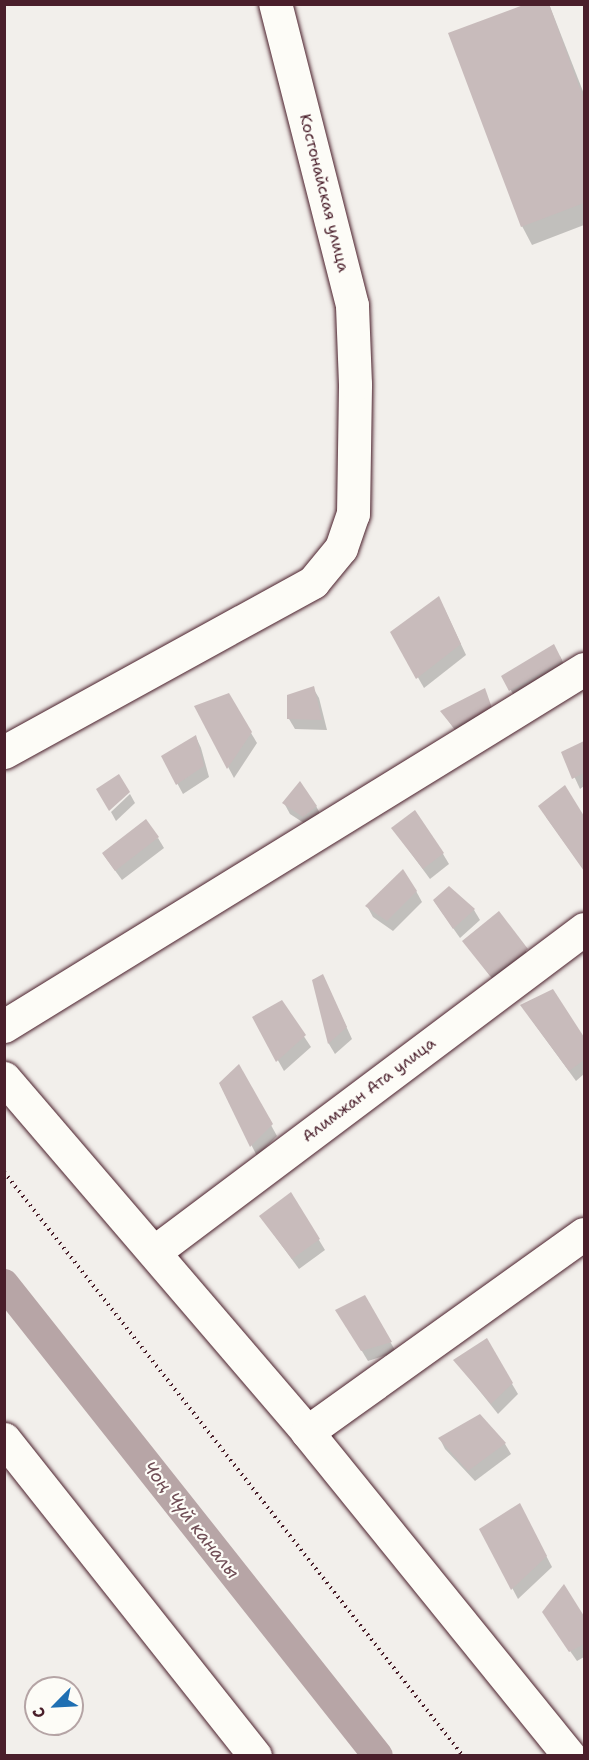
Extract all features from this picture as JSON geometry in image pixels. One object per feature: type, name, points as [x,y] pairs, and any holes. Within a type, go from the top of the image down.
[{"type":"street","name":"Костонайская улица","points":[[4,752],[313,582],[341,548],[353,514],[355,384],[352,304],[275,4]]},
{"type":"street","points":[[4,1026],[585,669]]},
{"type":"street","name":"Алимжан Ата улица","points":[[154,1252],[585,929]]},
{"type":"street","points":[[4,1078],[307,1432],[569,1755]]},
{"type":"street","points":[[307,1432],[585,1234]]},
{"type":"street","points":[[4,1439],[255,1755]]},
{"type":"path","points":[[4,1172],[463,1755]]},
{"type":"building","points":[[526,4],[549,4],[584,100],[584,203],[521,227],[448,33]]},
{"type":"building","points":[[439,596],[461,644],[416,679],[390,632]]},
{"type":"building","points":[[554,644],[562,660],[509,691],[501,676]]},
{"type":"building","points":[[314,686],[322,720],[287,719],[287,695]]},
{"type":"building","points":[[485,688],[492,708],[453,727],[440,711]]},
{"type":"building","points":[[229,693],[252,732],[227,769],[194,706]]},
{"type":"building","points":[[196,735],[204,766],[176,785],[161,756]]},
{"type":"building","points":[[584,741],[584,773],[572,779],[561,752]]},
{"type":"building","points":[[119,774],[130,792],[109,811],[96,789]]},
{"type":"building","points":[[300,781],[317,806],[303,817],[282,803]]},
{"type":"building","points":[[565,785],[584,816],[584,871],[538,806]]},
{"type":"building","points":[[415,810],[444,853],[423,869],[391,828]]},
{"type":"building","points":[[146,819],[159,837],[115,871],[102,853]]},
{"type":"building","points":[[403,869],[417,891],[387,921],[365,906]]},
{"type":"building","points":[[449,886],[475,909],[453,929],[433,900]]},
{"type":"building","points":[[499,911],[528,949],[490,976],[462,941]]},
{"type":"building","points":[[323,974],[347,1027],[328,1044],[312,980]]},
{"type":"building","points":[[553,989],[584,1037],[584,1060],[569,1071],[520,1005]]},
{"type":"building","points":[[282,1000],[306,1035],[276,1062],[252,1017]]},
{"type":"building","points":[[239,1064],[273,1124],[250,1147],[219,1083]]},
{"type":"building","points":[[291,1192],[320,1239],[292,1259],[259,1216]]},
{"type":"building","points":[[365,1295],[392,1342],[361,1351],[335,1310]]},
{"type":"building","points":[[487,1338],[513,1383],[491,1404],[453,1360]]},
{"type":"building","points":[[480,1414],[506,1443],[468,1471],[438,1438]]},
{"type":"building","points":[[520,1503],[547,1556],[511,1590],[479,1529]]},
{"type":"building","points":[[564,1584],[584,1616],[584,1644],[569,1652],[542,1612]]},
{"type":"waterway","name":"Чоң Чүй каналы","points":[[4,1284],[378,1756]]}]
